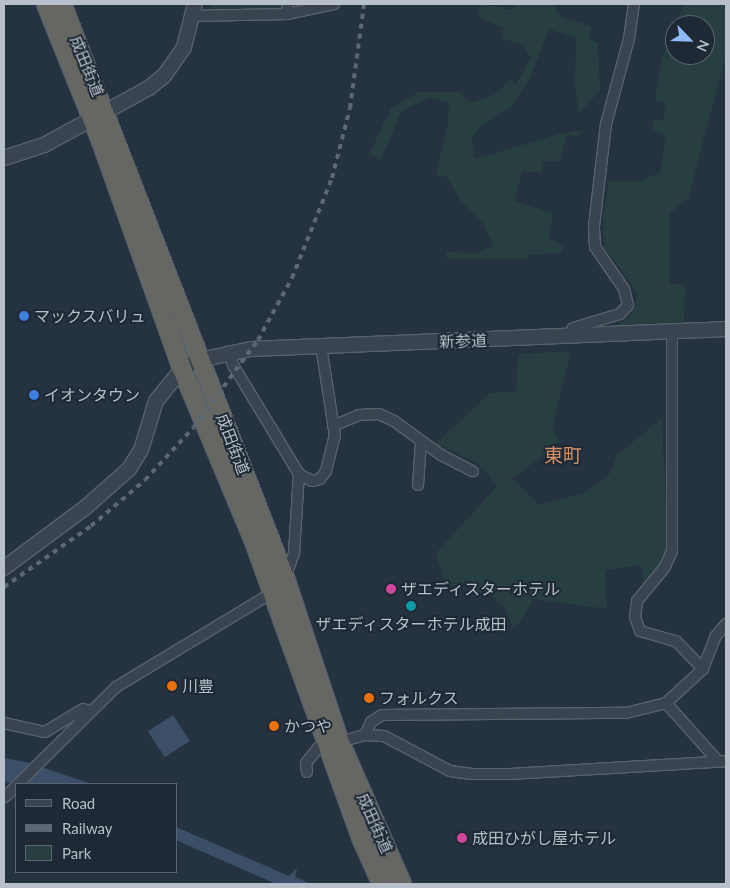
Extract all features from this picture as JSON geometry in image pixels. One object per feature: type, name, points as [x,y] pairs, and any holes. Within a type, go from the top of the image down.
[{"type":"highway","name":"成田街道","points":[[46,4],[98,113],[200,360],[286,578],[332,743],[362,840],[382,884]]},
{"type":"highway","name":"成田街道","points":[[62,4],[182,369],[252,536],[272,592],[332,743],[402,884]]},
{"type":"street","points":[[4,158],[44,145],[98,113],[148,88],[164,76],[184,47],[194,10],[288,9],[334,4]]},
{"type":"street","points":[[568,337],[573,328],[620,314],[628,304],[624,289],[595,247],[594,226],[606,124],[629,39],[634,4]]},
{"type":"street","name":"新参道","points":[[182,369],[200,360],[229,352],[321,346],[726,330]]},
{"type":"street","points":[[672,332],[672,551],[665,567],[637,601],[635,617],[640,631],[676,641],[703,669]]},
{"type":"street","points":[[229,352],[233,365],[299,474],[312,481],[320,479],[326,471],[335,436],[321,346]]},
{"type":"street","points":[[4,568],[86,507],[129,469],[141,450],[156,401],[182,369]]},
{"type":"street","points":[[333,426],[359,415],[379,414],[394,421],[421,442],[473,471]]},
{"type":"street","points":[[418,485],[421,442]]},
{"type":"street","points":[[19,783],[91,711],[126,680],[272,592],[286,578],[294,553],[299,474]]},
{"type":"street","points":[[365,735],[371,722],[382,715],[626,713],[666,703],[703,669],[715,637],[726,624]]},
{"type":"street","points":[[666,703],[722,760]]},
{"type":"street","points":[[4,723],[45,732],[83,710],[91,711]]},
{"type":"street","points":[[307,772],[306,763],[318,748],[365,735],[384,736],[450,771],[472,774],[510,774],[722,760]]},
{"type":"street","points":[[5,797],[15,787]]},
{"type":"green space","points":[[209,4],[325,4],[296,10],[211,10]]},
{"type":"green space","points":[[481,4],[512,10],[515,4],[552,4],[561,17],[592,26],[589,39],[598,44],[600,90],[579,114],[575,86],[576,38],[549,29],[529,81],[510,108],[484,124],[471,138],[475,159],[559,134],[582,130],[577,137],[567,134],[560,161],[544,161],[541,173],[522,171],[515,201],[553,213],[549,238],[563,246],[562,253],[527,255],[527,259],[447,259],[446,252],[477,253],[493,246],[483,223],[461,201],[447,177],[436,174],[448,124],[449,103],[430,97],[401,112],[381,160],[369,155],[391,108],[419,92],[460,92],[471,103],[496,94],[510,80],[516,84],[531,57],[521,44],[502,39],[503,28],[478,17]]},
{"type":"green space","points":[[684,4],[726,4],[726,55],[688,199],[669,214],[670,284],[685,284],[684,323],[608,329],[624,321],[633,311],[637,295],[627,277],[604,249],[603,217],[609,181],[641,181],[661,172],[665,136],[652,129],[653,120],[663,120],[666,103],[655,100],[662,57],[665,50],[665,65],[715,65],[715,15],[679,15]]},
{"type":"green space","points":[[571,351],[552,428],[560,442],[512,479],[539,505],[585,493],[610,473],[617,455],[662,418],[668,552],[644,583],[641,565],[605,570],[607,609],[534,599],[514,630],[506,609],[490,594],[479,596],[471,581],[446,588],[436,553],[497,486],[478,463],[436,444],[489,393],[516,391],[518,354]]},
{"type":"water","points":[[173,715],[190,741],[165,757],[148,731]]},
{"type":"water","points":[[4,758],[26,762],[89,783],[15,783],[15,785],[4,781]]},
{"type":"water","points":[[178,828],[289,876],[297,868],[295,877],[311,884],[276,884],[178,841]]},
{"type":"railway","points":[[4,587],[91,526],[145,480],[194,427],[258,340],[292,278],[332,178],[350,108],[364,4]]},
{"type":"place","name":"マックスバリュ","points":[[24,316]]},
{"type":"place","name":"イオンタウン","points":[[34,395]]},
{"type":"place","name":"ザエディスターホテル","points":[[391,589]]},
{"type":"place","name":"ザエディスターホテル成田","points":[[411,606]]},
{"type":"place","name":"川豊","points":[[172,686]]},
{"type":"place","name":"フォルクス","points":[[369,698]]},
{"type":"place","name":"かつや","points":[[274,726]]},
{"type":"place","name":"成田ひがし屋ホテル","points":[[462,838]]},
{"type":"district","name":"東町","points":[[563,455]]}]
